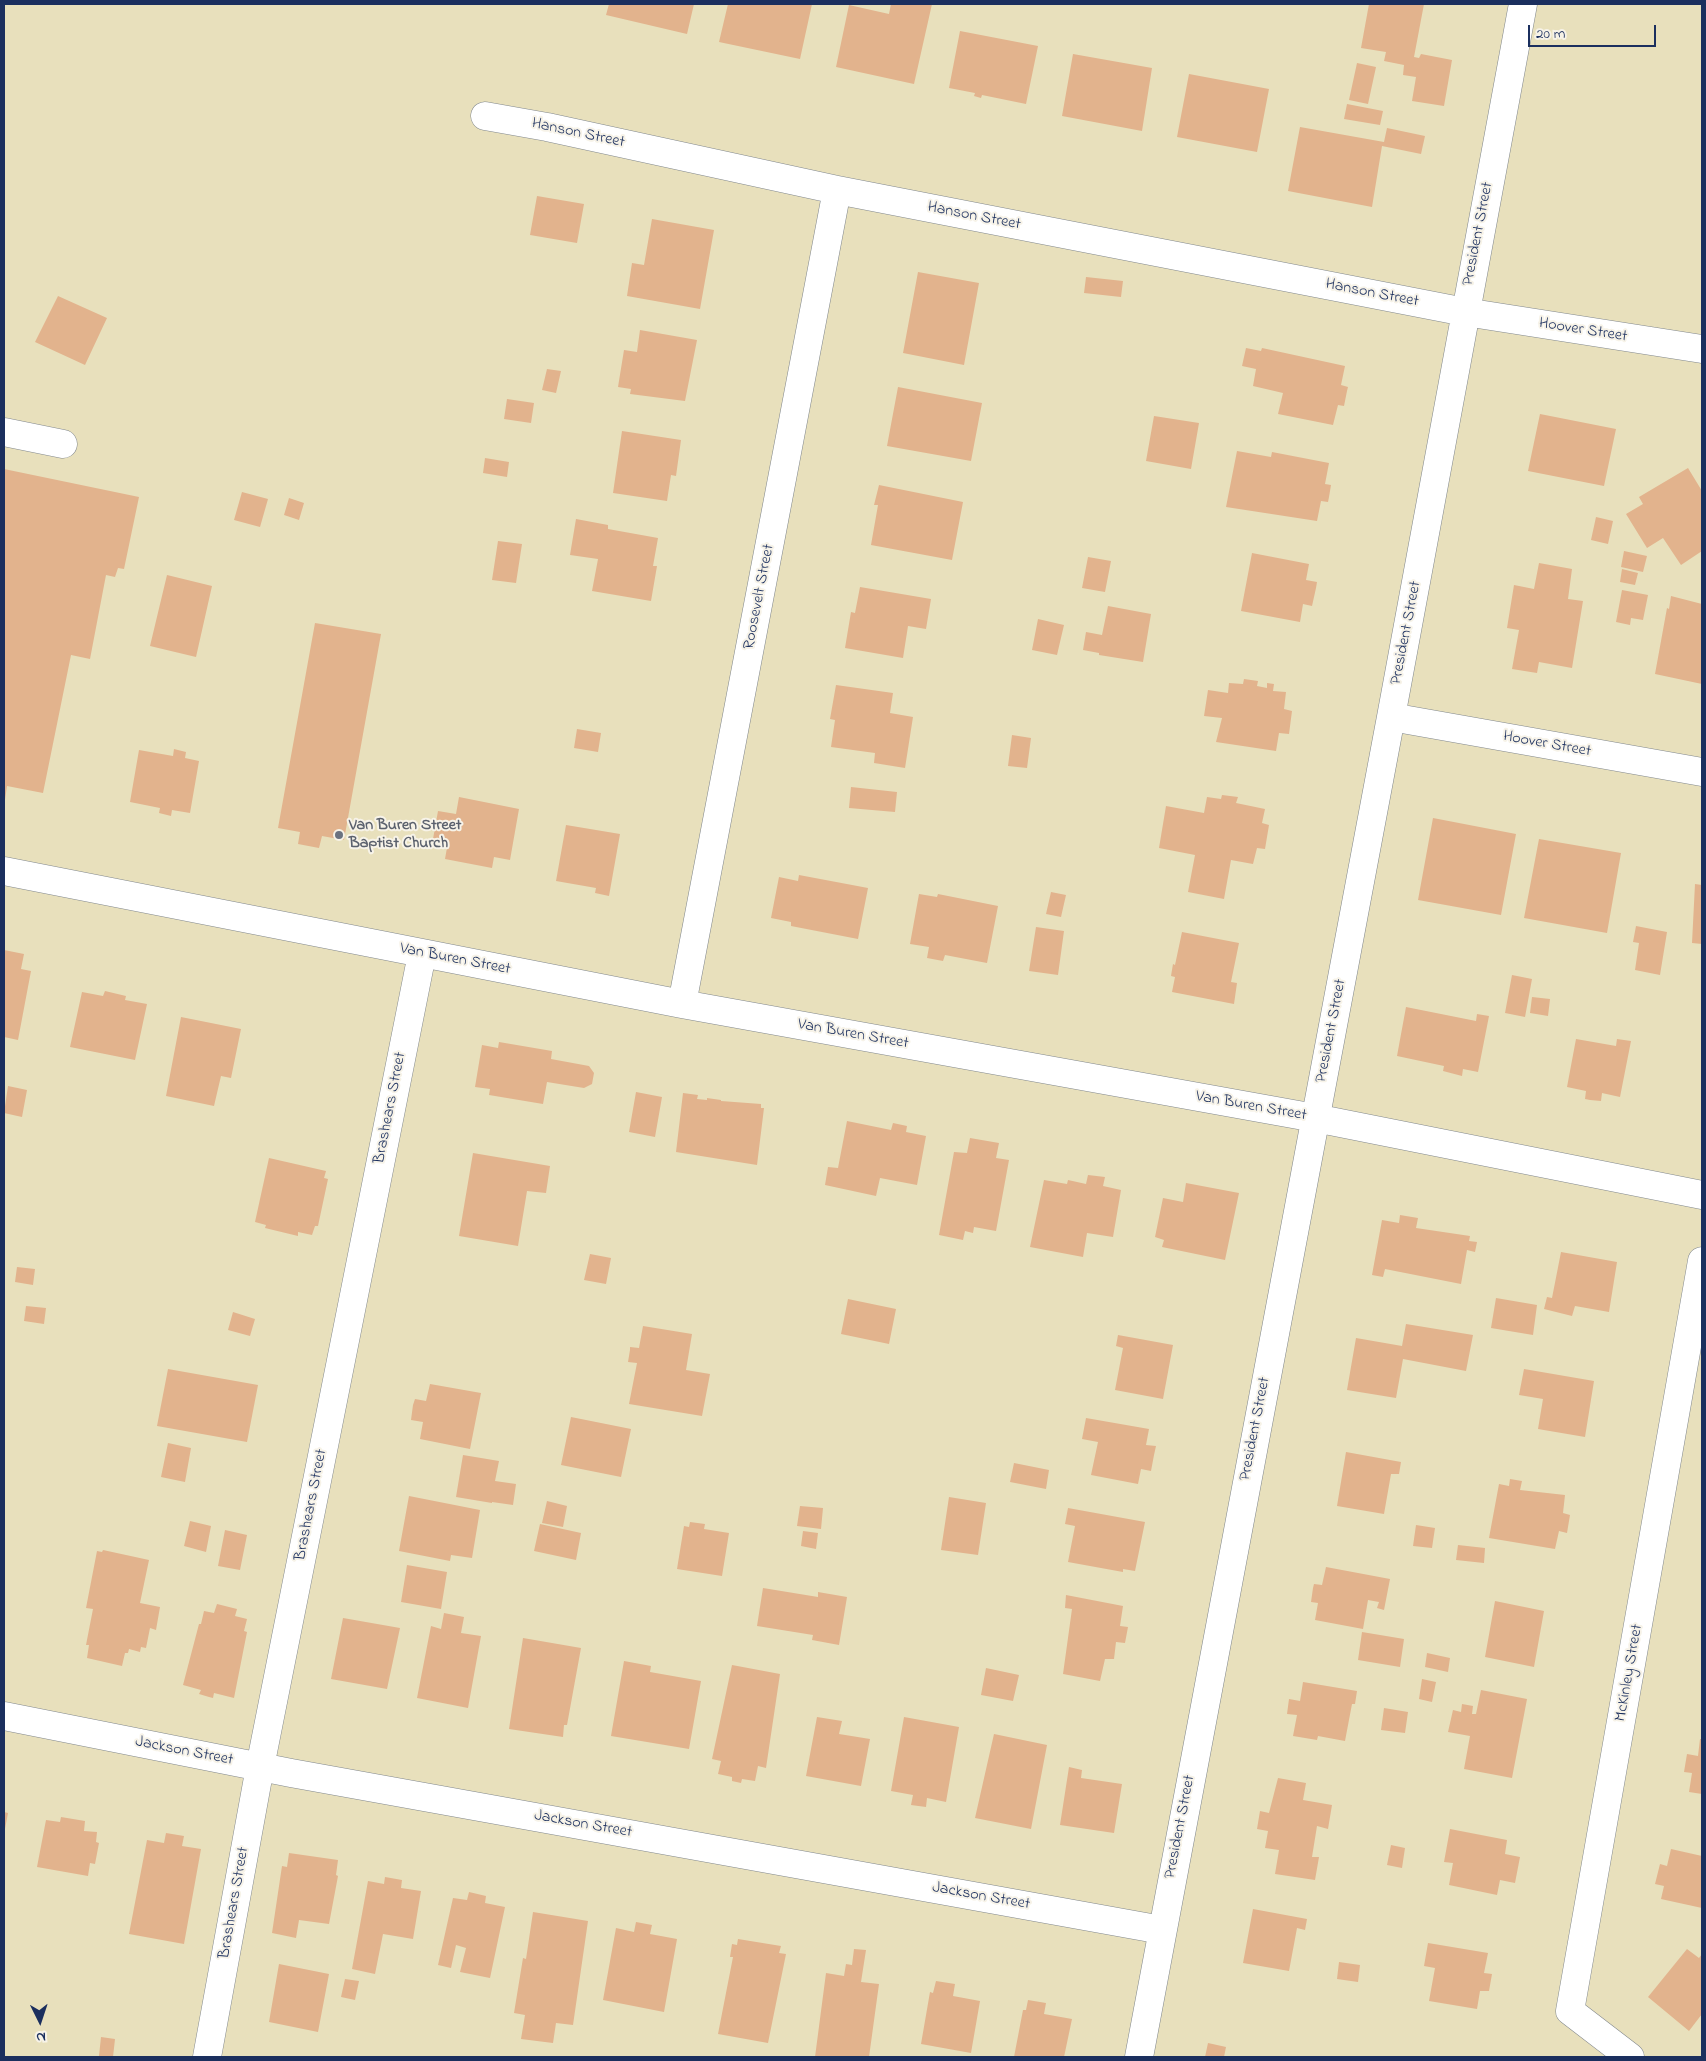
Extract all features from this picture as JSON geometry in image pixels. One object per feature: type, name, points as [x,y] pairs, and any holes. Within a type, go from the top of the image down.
[{"type":"street","name":"President Street","points":[[1139,2057],[1523,4]]},
{"type":"street","name":"Hanson Street","points":[[485,116],[572,132],[837,190],[1465,312]]},
{"type":"street","name":"Roosevelt Street","points":[[682,1004],[837,190]]},
{"type":"street","name":"Hoover Street","points":[[1465,312],[1702,349]]},
{"type":"street","points":[[4,432],[63,444]]},
{"type":"street","name":"Hoover Street","points":[[1391,717],[1702,772]]},
{"type":"street","name":"Van Buren Street","points":[[4,871],[682,1004],[1315,1118],[1702,1195]]},
{"type":"street","name":"Brashears Street","points":[[207,2057],[260,1766],[422,954]]},
{"type":"street","name":"McKinley Street","points":[[1630,2057],[1570,2011],[1702,1261]]},
{"type":"street","name":"Jackson Street","points":[[4,1716],[260,1766],[1162,1930]]},
{"type":"building","points":[[609,4],[694,4],[687,34],[606,15]]},
{"type":"building","points":[[728,4],[812,4],[800,59],[719,42]]},
{"type":"building","points":[[891,4],[932,4],[914,84],[836,67],[849,5],[889,14]]},
{"type":"building","points":[[1369,4],[1424,4],[1414,57],[1419,58],[1421,54],[1452,60],[1444,106],[1412,101],[1416,77],[1403,75],[1404,65],[1384,61],[1386,52],[1361,48]]},
{"type":"building","points":[[960,31],[1038,46],[1026,104],[982,95],[981,98],[974,96],[975,93],[949,88]]},
{"type":"building","points":[[1073,54],[1152,68],[1142,131],[1062,116]]},
{"type":"building","points":[[1357,63],[1376,67],[1368,104],[1349,100]]},
{"type":"building","points":[[1189,74],[1269,89],[1257,152],[1177,137]]},
{"type":"building","points":[[1347,104],[1383,111],[1380,125],[1344,119]]},
{"type":"building","points":[[1300,127],[1384,142],[1387,128],[1425,136],[1421,154],[1382,146],[1372,207],[1288,191]]},
{"type":"building","points":[[537,196],[584,204],[577,243],[530,235]]},
{"type":"building","points":[[652,219],[714,230],[700,309],[627,296],[632,263],[644,265]]},
{"type":"building","points":[[918,272],[979,283],[964,365],[903,353]]},
{"type":"building","points":[[1086,277],[1123,281],[1121,297],[1084,293]]},
{"type":"building","points":[[58,296],[107,318],[85,365],[35,342]]},
{"type":"building","points":[[640,330],[697,340],[685,401],[630,394],[631,389],[618,387],[624,350],[637,352]]},
{"type":"building","points":[[1246,348],[1261,351],[1262,348],[1345,366],[1341,385],[1348,387],[1344,406],[1338,405],[1333,425],[1278,414],[1283,393],[1253,386],[1256,369],[1242,366]]},
{"type":"building","points":[[547,369],[561,371],[556,393],[542,390]]},
{"type":"building","points":[[898,387],[982,403],[971,461],[887,446]]},
{"type":"building","points":[[507,399],[534,403],[531,423],[504,419]]},
{"type":"building","points":[[1540,414],[1616,429],[1604,486],[1528,471]]},
{"type":"building","points":[[1154,416],[1199,423],[1191,469],[1146,461]]},
{"type":"building","points":[[622,431],[681,440],[676,476],[671,475],[667,501],[613,493]]},
{"type":"building","points":[[1237,451],[1271,457],[1272,452],[1329,463],[1325,484],[1331,485],[1328,502],[1321,501],[1317,521],[1226,507]]},
{"type":"building","points":[[485,458],[509,462],[507,477],[483,473]]},
{"type":"building","points":[[1688,468],[1702,491],[1702,551],[1681,565],[1663,538],[1647,548],[1626,514],[1643,504],[1639,497]]},
{"type":"building","points":[[4,469],[139,497],[124,569],[118,568],[115,577],[106,575],[90,659],[71,655],[43,793],[7,786],[5,800]]},
{"type":"building","points":[[879,485],[963,502],[952,560],[871,545],[878,505],[874,505]]},
{"type":"building","points":[[242,492],[268,499],[260,527],[234,520]]},
{"type":"building","points":[[289,498],[304,503],[299,520],[284,515]]},
{"type":"building","points":[[1596,517],[1613,521],[1608,544],[1591,540]]},
{"type":"building","points":[[576,519],[608,525],[608,529],[658,538],[653,566],[657,566],[651,601],[592,591],[598,559],[570,555]]},
{"type":"building","points":[[498,541],[522,544],[516,583],[492,580]]},
{"type":"building","points":[[1624,551],[1647,556],[1643,572],[1621,567]]},
{"type":"building","points":[[1252,553],[1309,564],[1306,580],[1317,582],[1312,606],[1303,604],[1300,622],[1241,611]]},
{"type":"building","points":[[1088,557],[1111,561],[1105,592],[1082,588]]},
{"type":"building","points":[[1539,563],[1572,569],[1568,599],[1583,601],[1572,668],[1539,662],[1537,673],[1512,669],[1519,630],[1507,628],[1514,585],[1534,589]]},
{"type":"building","points":[[1622,569],[1638,573],[1635,585],[1620,582]]},
{"type":"building","points":[[167,575],[212,586],[196,657],[150,646]]},
{"type":"building","points":[[860,587],[931,599],[926,629],[908,626],[903,658],[845,648],[851,612],[855,613]]},
{"type":"building","points":[[1622,590],[1648,595],[1643,620],[1631,618],[1630,625],[1616,622]]},
{"type":"building","points":[[1671,596],[1702,604],[1702,684],[1655,674],[1667,608],[1669,609]]},
{"type":"building","points":[[1108,606],[1151,614],[1143,662],[1099,655],[1099,653],[1083,650],[1086,632],[1102,635]]},
{"type":"building","points":[[1038,619],[1064,625],[1057,655],[1032,650]]},
{"type":"building","points":[[315,623],[381,634],[344,840],[322,836],[319,848],[298,844],[300,832],[278,828]]},
{"type":"building","points":[[1244,679],[1258,681],[1257,686],[1267,688],[1267,683],[1274,684],[1273,691],[1286,692],[1284,709],[1292,711],[1289,734],[1279,733],[1276,751],[1216,742],[1222,718],[1204,716],[1208,690],[1228,693],[1229,683],[1243,684]]},
{"type":"building","points":[[836,685],[893,693],[890,713],[913,717],[905,768],[874,763],[875,753],[831,747],[835,720],[830,719]]},
{"type":"building","points":[[577,729],[601,733],[598,752],[574,748]]},
{"type":"building","points":[[1012,735],[1031,738],[1027,768],[1008,766]]},
{"type":"building","points":[[174,749],[186,752],[185,758],[199,761],[190,813],[172,810],[171,816],[159,813],[160,808],[130,802],[139,750],[173,756]]},
{"type":"building","points":[[851,787],[897,792],[895,812],[849,808]]},
{"type":"building","points":[[1222,795],[1238,797],[1236,803],[1265,809],[1262,823],[1269,825],[1265,849],[1257,848],[1253,864],[1231,860],[1224,899],[1188,892],[1195,855],[1159,848],[1166,806],[1204,813],[1207,797],[1221,799]]},
{"type":"building","points":[[459,797],[519,809],[510,860],[494,857],[492,868],[445,859],[448,842],[433,839],[438,811],[456,814]]},
{"type":"building","points":[[1433,818],[1516,834],[1501,915],[1418,900]]},
{"type":"building","points":[[566,825],[620,834],[609,896],[595,893],[596,888],[556,881]]},
{"type":"building","points":[[1539,839],[1621,853],[1607,933],[1524,918]]},
{"type":"building","points":[[799,875],[868,888],[858,939],[791,926],[791,922],[771,918],[779,877],[798,881]]},
{"type":"building","points":[[1695,884],[1702,885],[1702,944],[1692,943]]},
{"type":"building","points":[[1051,892],[1066,895],[1061,917],[1046,914]]},
{"type":"building","points":[[919,894],[937,897],[938,894],[998,906],[987,963],[945,955],[943,961],[927,958],[929,947],[910,944]]},
{"type":"building","points":[[1636,926],[1667,932],[1660,975],[1635,970],[1639,943],[1633,942]]},
{"type":"building","points":[[1036,927],[1064,931],[1058,975],[1029,971]]},
{"type":"building","points":[[1182,932],[1239,943],[1231,982],[1237,983],[1234,1004],[1172,992],[1175,977],[1171,976],[1173,964],[1175,965]]},
{"type":"building","points":[[4,950],[24,954],[21,969],[31,971],[18,1040],[4,1037]]},
{"type":"building","points":[[1512,975],[1532,979],[1525,1017],[1505,1013]]},
{"type":"building","points":[[105,991],[126,996],[125,1000],[147,1004],[135,1060],[70,1047],[82,992],[103,996]]},
{"type":"building","points":[[1532,997],[1550,999],[1548,1016],[1530,1013]]},
{"type":"building","points":[[1406,1007],[1476,1021],[1477,1014],[1489,1016],[1478,1072],[1463,1069],[1462,1076],[1443,1071],[1444,1066],[1397,1056]]},
{"type":"building","points":[[181,1017],[241,1029],[231,1078],[221,1076],[214,1106],[166,1096]]},
{"type":"building","points":[[1576,1039],[1616,1046],[1617,1039],[1631,1041],[1620,1097],[1602,1093],[1601,1101],[1590,1100],[1585,1099],[1586,1091],[1567,1087]]},
{"type":"building","points":[[499,1042],[552,1051],[551,1059],[589,1066],[594,1073],[592,1084],[584,1088],[547,1082],[543,1104],[489,1095],[490,1089],[475,1087],[482,1045],[498,1048]]},
{"type":"building","points":[[8,1086],[27,1090],[22,1117],[4,1113]]},
{"type":"building","points":[[636,1092],[662,1097],[655,1137],[629,1132]]},
{"type":"building","points":[[683,1093],[698,1095],[697,1099],[707,1100],[707,1098],[761,1104],[761,1108],[764,1108],[757,1165],[676,1152]]},
{"type":"building","points":[[847,1121],[891,1130],[893,1123],[907,1126],[906,1132],[926,1136],[917,1185],[880,1178],[876,1196],[825,1185],[828,1167],[838,1168]]},
{"type":"building","points":[[970,1138],[999,1143],[996,1158],[1009,1160],[996,1231],[974,1227],[973,1233],[965,1231],[963,1240],[939,1235],[954,1152],[967,1153]]},
{"type":"building","points":[[473,1153],[550,1166],[546,1193],[527,1191],[518,1246],[459,1236]]},
{"type":"building","points":[[269,1158],[326,1171],[324,1178],[328,1179],[318,1226],[315,1226],[312,1235],[298,1232],[298,1236],[265,1228],[266,1225],[255,1222]]},
{"type":"building","points":[[1088,1175],[1105,1177],[1103,1186],[1121,1190],[1113,1237],[1087,1233],[1083,1257],[1030,1247],[1044,1180],[1067,1184],[1068,1180],[1086,1184]]},
{"type":"building","points":[[1186,1183],[1239,1193],[1225,1260],[1162,1247],[1164,1240],[1155,1237],[1163,1198],[1183,1202]]},
{"type":"building","points":[[1400,1215],[1418,1218],[1416,1228],[1470,1236],[1469,1241],[1477,1242],[1475,1252],[1467,1250],[1461,1284],[1385,1269],[1383,1277],[1372,1275],[1382,1220],[1399,1223]]},
{"type":"building","points":[[1561,1252],[1617,1262],[1609,1312],[1575,1306],[1572,1316],[1544,1309],[1547,1297],[1552,1298]]},
{"type":"building","points":[[590,1254],[611,1258],[606,1284],[584,1280]]},
{"type":"building","points":[[17,1267],[35,1269],[33,1285],[15,1282]]},
{"type":"building","points":[[1496,1298],[1537,1305],[1533,1335],[1491,1328]]},
{"type":"building","points":[[848,1299],[896,1309],[889,1344],[841,1334]]},
{"type":"building","points":[[26,1306],[46,1308],[44,1324],[24,1321]]},
{"type":"building","points":[[233,1312],[255,1319],[250,1336],[228,1330]]},
{"type":"building","points":[[1406,1324],[1473,1335],[1466,1371],[1403,1359],[1396,1398],[1347,1390],[1356,1338],[1402,1346]]},
{"type":"building","points":[[643,1326],[692,1334],[686,1370],[710,1374],[702,1416],[629,1404],[637,1363],[628,1362],[630,1347],[639,1348]]},
{"type":"building","points":[[1118,1335],[1173,1345],[1163,1399],[1115,1390],[1123,1348],[1116,1346]]},
{"type":"building","points":[[168,1369],[258,1385],[247,1442],[157,1426]]},
{"type":"building","points":[[1524,1369],[1594,1381],[1585,1437],[1538,1429],[1543,1399],[1519,1395]]},
{"type":"building","points":[[430,1384],[481,1393],[470,1449],[420,1439],[423,1422],[411,1420],[413,1405],[415,1399],[426,1401]]},
{"type":"building","points":[[571,1417],[631,1429],[621,1477],[561,1465]]},
{"type":"building","points":[[1086,1418],[1149,1429],[1146,1445],[1156,1446],[1151,1471],[1141,1469],[1138,1484],[1091,1475],[1098,1442],[1082,1439]]},
{"type":"building","points":[[168,1443],[191,1448],[185,1482],[161,1477]]},
{"type":"building","points":[[1346,1452],[1401,1462],[1399,1474],[1391,1474],[1384,1514],[1337,1506]]},
{"type":"building","points":[[463,1455],[499,1461],[495,1481],[516,1484],[513,1505],[456,1497]]},
{"type":"building","points":[[1014,1463],[1049,1470],[1046,1489],[1010,1482]]},
{"type":"building","points":[[1510,1479],[1522,1481],[1520,1490],[1565,1495],[1563,1513],[1570,1515],[1567,1533],[1559,1531],[1555,1549],[1489,1538],[1499,1484],[1509,1486]]},
{"type":"building","points":[[409,1496],[480,1510],[472,1558],[451,1555],[450,1561],[399,1551]]},
{"type":"building","points":[[949,1497],[986,1503],[978,1555],[941,1550]]},
{"type":"building","points":[[547,1501],[567,1506],[563,1527],[542,1523]]},
{"type":"building","points":[[800,1506],[823,1508],[821,1529],[797,1526]]},
{"type":"building","points":[[1068,1508],[1145,1522],[1135,1571],[1123,1569],[1123,1572],[1068,1562],[1075,1526],[1065,1524]]},
{"type":"building","points":[[190,1521],[211,1526],[206,1552],[184,1546]]},
{"type":"building","points":[[690,1522],[705,1524],[704,1529],[729,1533],[722,1576],[677,1569],[684,1526],[689,1527]]},
{"type":"building","points":[[540,1524],[581,1533],[576,1560],[534,1551]]},
{"type":"building","points":[[1416,1525],[1435,1528],[1432,1548],[1413,1546]]},
{"type":"building","points":[[225,1530],[247,1535],[240,1570],[218,1566]]},
{"type":"building","points":[[803,1531],[818,1533],[816,1549],[801,1546]]},
{"type":"building","points":[[1458,1545],[1485,1548],[1484,1563],[1456,1560]]},
{"type":"building","points":[[103,1550],[149,1560],[140,1603],[160,1607],[156,1630],[150,1628],[146,1648],[141,1647],[140,1652],[129,1649],[128,1653],[125,1653],[122,1666],[87,1658],[89,1645],[86,1645],[93,1609],[86,1608],[97,1551],[102,1552]]},
{"type":"building","points":[[407,1565],[447,1572],[441,1609],[401,1602]]},
{"type":"building","points":[[1326,1567],[1390,1579],[1384,1610],[1377,1608],[1379,1602],[1368,1600],[1363,1629],[1315,1620],[1318,1603],[1311,1602],[1313,1588],[1314,1584],[1322,1585]]},
{"type":"building","points":[[763,1588],[818,1597],[818,1592],[847,1597],[839,1645],[812,1640],[813,1635],[757,1626]]},
{"type":"building","points":[[1066,1595],[1123,1606],[1120,1626],[1128,1627],[1125,1643],[1116,1642],[1114,1659],[1105,1659],[1100,1681],[1063,1674],[1072,1609],[1065,1608]]},
{"type":"building","points":[[1495,1601],[1544,1611],[1534,1667],[1485,1657]]},
{"type":"building","points":[[217,1604],[237,1609],[235,1616],[247,1619],[244,1631],[247,1632],[234,1698],[214,1693],[213,1698],[209,1697],[199,1694],[201,1690],[183,1685],[204,1611],[214,1613]]},
{"type":"building","points":[[444,1613],[464,1617],[461,1633],[481,1636],[468,1708],[417,1698],[431,1626],[441,1629]]},
{"type":"building","points":[[343,1618],[400,1628],[387,1689],[331,1679]]},
{"type":"building","points":[[1362,1632],[1404,1639],[1400,1667],[1358,1660]]},
{"type":"building","points":[[523,1638],[581,1648],[567,1725],[564,1725],[563,1737],[509,1729]]},
{"type":"building","points":[[1427,1653],[1450,1658],[1448,1672],[1425,1667]]},
{"type":"building","points":[[624,1661],[651,1666],[650,1672],[701,1681],[689,1749],[611,1736]]},
{"type":"building","points":[[732,1665],[780,1674],[766,1768],[758,1766],[755,1781],[742,1779],[741,1783],[732,1781],[732,1777],[718,1774],[721,1761],[712,1759]]},
{"type":"building","points":[[986,1668],[1019,1675],[1013,1701],[981,1695]]},
{"type":"building","points":[[1422,1679],[1436,1682],[1432,1702],[1419,1699]]},
{"type":"building","points":[[1303,1682],[1357,1691],[1355,1704],[1352,1704],[1345,1741],[1318,1736],[1317,1740],[1293,1736],[1297,1715],[1287,1714],[1289,1699],[1300,1701]]},
{"type":"building","points":[[1481,1690],[1527,1699],[1512,1778],[1464,1769],[1470,1736],[1448,1732],[1453,1710],[1461,1712],[1462,1704],[1473,1706],[1472,1714],[1476,1714]]},
{"type":"building","points":[[1384,1708],[1408,1712],[1405,1733],[1381,1730]]},
{"type":"building","points":[[817,1717],[842,1721],[839,1734],[870,1739],[861,1786],[806,1776]]},
{"type":"building","points":[[904,1717],[959,1727],[946,1802],[927,1798],[926,1807],[911,1805],[913,1795],[891,1791]]},
{"type":"building","points":[[994,1734],[1047,1745],[1031,1829],[975,1818]]},
{"type":"building","points":[[1700,1739],[1702,1739],[1702,1794],[1689,1792],[1692,1773],[1684,1772],[1687,1754],[1698,1756]]},
{"type":"building","points":[[1069,1767],[1082,1770],[1081,1778],[1122,1784],[1114,1833],[1060,1825]]},
{"type":"building","points":[[1278,1778],[1306,1783],[1303,1800],[1332,1805],[1328,1829],[1317,1826],[1312,1857],[1319,1857],[1315,1880],[1275,1874],[1279,1850],[1265,1848],[1268,1831],[1257,1829],[1260,1811],[1269,1813]]},
{"type":"building","points":[[4,1812],[8,1813],[5,1829],[4,1829]]},
{"type":"building","points":[[61,1817],[85,1821],[84,1831],[97,1832],[96,1842],[99,1843],[95,1864],[90,1863],[88,1876],[37,1867],[46,1820],[60,1822]]},
{"type":"building","points":[[1450,1829],[1507,1840],[1505,1854],[1520,1857],[1515,1883],[1500,1880],[1497,1895],[1449,1885],[1453,1863],[1444,1862]]},
{"type":"building","points":[[166,1833],[184,1836],[182,1846],[201,1849],[184,1944],[129,1934],[147,1840],[164,1843]]},
{"type":"building","points":[[1391,1845],[1405,1848],[1402,1868],[1387,1865]]},
{"type":"building","points":[[1671,1849],[1702,1856],[1702,1908],[1661,1899],[1664,1886],[1655,1884],[1660,1864],[1667,1866]]},
{"type":"building","points":[[289,1853],[338,1860],[336,1875],[338,1876],[329,1924],[299,1920],[296,1938],[272,1933],[282,1866],[287,1867]]},
{"type":"building","points":[[385,1877],[402,1880],[401,1888],[421,1891],[413,1939],[383,1934],[375,1974],[352,1969],[368,1881],[384,1884]]},
{"type":"building","points":[[469,1892],[486,1896],[485,1903],[505,1907],[490,1978],[460,1972],[466,1948],[456,1945],[451,1968],[438,1965],[453,1898],[467,1900]]},
{"type":"building","points":[[1253,1909],[1307,1919],[1305,1930],[1297,1928],[1289,1971],[1243,1963]]},
{"type":"building","points":[[533,1912],[588,1921],[573,2025],[556,2023],[553,2043],[521,2039],[525,2015],[514,2013],[523,1958],[526,1959]]},
{"type":"building","points":[[636,1922],[652,1925],[650,1934],[677,1939],[664,2012],[603,2000],[616,1928],[634,1932]]},
{"type":"building","points":[[738,1939],[781,1946],[779,1953],[786,1954],[768,2043],[718,2034],[733,1957],[730,1957],[732,1944],[737,1945]]},
{"type":"building","points":[[1428,1943],[1488,1953],[1484,1973],[1492,1974],[1489,1991],[1480,1991],[1477,2009],[1429,2001],[1435,1968],[1424,1966]]},
{"type":"building","points":[[854,1949],[866,1950],[861,1982],[879,1984],[869,2057],[815,2057],[826,1973],[844,1976],[846,1964],[852,1965]]},
{"type":"building","points":[[1687,1949],[1699,1958],[1702,1954],[1702,2014],[1689,2031],[1648,1997]]},
{"type":"building","points":[[1339,1962],[1360,1965],[1358,1982],[1337,1979]]},
{"type":"building","points":[[279,1964],[329,1974],[318,2032],[269,2022]]},
{"type":"building","points":[[345,1979],[359,1981],[355,2000],[341,1997]]},
{"type":"building","points":[[936,1981],[955,1984],[953,1996],[980,2001],[971,2053],[921,2044],[930,1992],[933,1993]]},
{"type":"building","points":[[1028,2000],[1046,2003],[1044,2014],[1072,2019],[1064,2057],[1014,2057],[1023,2010],[1026,2010]]},
{"type":"building","points":[[101,2037],[115,2039],[113,2057],[99,2056]]},
{"type":"building","points":[[1208,2043],[1226,2047],[1224,2057],[1205,2057]]},
{"type":"place","name":"Van Buren Street Baptist Church","points":[[339,835]]}]
